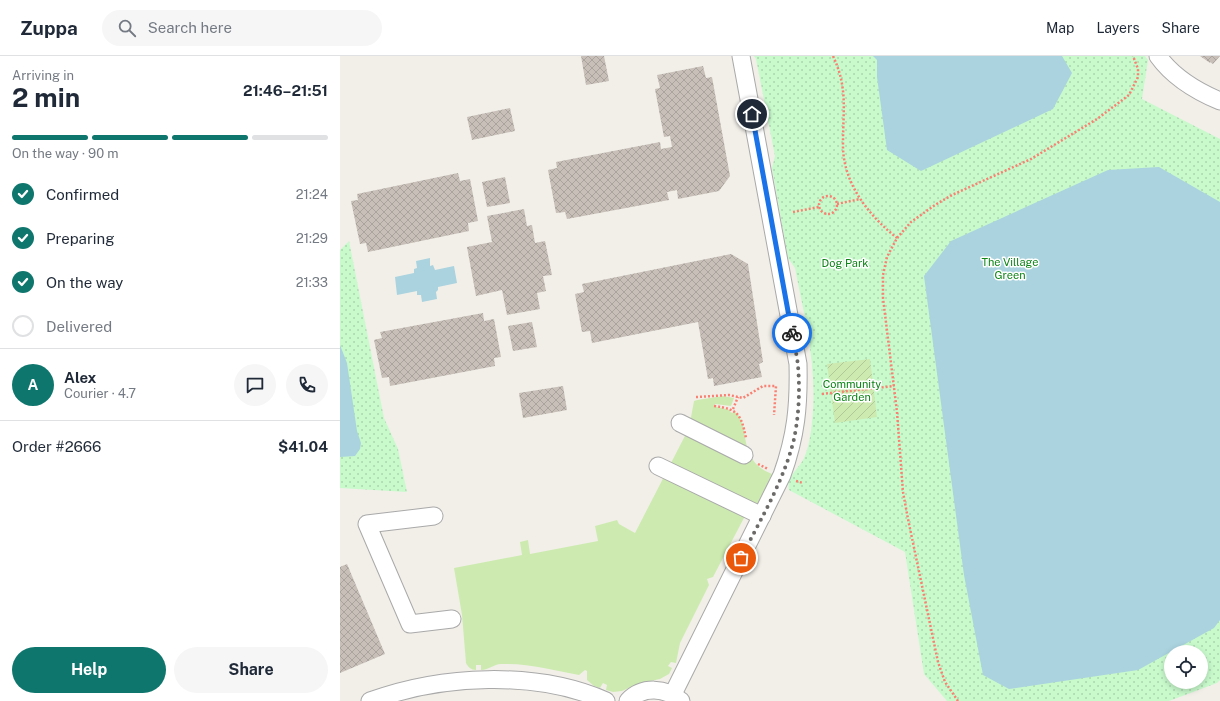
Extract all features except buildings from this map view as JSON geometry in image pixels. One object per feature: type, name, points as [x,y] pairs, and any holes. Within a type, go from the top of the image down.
[{"type":"street","points":[[628,701],[639,693],[650,690],[662,690],[677,698],[782,475],[794,439],[799,393],[798,364],[741,56]]},
{"type":"street","points":[[1158,56],[1178,77],[1197,90],[1220,101]]},
{"type":"street","points":[[680,423],[744,455]]},
{"type":"street","points":[[658,466],[762,516]]},
{"type":"street","points":[[434,516],[367,524],[410,624],[452,619]]},
{"type":"street","points":[[370,701],[386,695],[434,684],[479,680],[523,681],[560,687],[606,701]]},
{"type":"path","points":[[833,56],[844,89],[845,107],[843,145],[848,174],[860,199],[883,227],[897,238]]},
{"type":"path","points":[[958,701],[945,682],[938,662],[903,492],[894,386],[883,298],[883,275],[886,257],[897,238],[911,222],[947,198],[1031,159],[1097,120],[1129,95],[1138,77],[1138,69],[1133,56]]},
{"type":"path","points":[[828,196],[833,197],[837,204],[836,211],[830,215],[823,213],[819,207],[821,199],[828,196]]},
{"type":"path","points":[[837,204],[860,199]]},
{"type":"path","points":[[793,212],[819,207]]},
{"type":"path","points":[[696,397],[729,395],[743,398],[763,386],[776,386],[774,415]]},
{"type":"path","points":[[822,394],[894,386]]},
{"type":"path","points":[[732,409],[738,397]]},
{"type":"green space","name":"The Village Green","points":[[754,56],[1145,56],[1148,60],[1142,99],[1220,139],[1220,680],[1217,683],[1208,686],[1208,645],[1164,645],[1164,689],[1201,689],[1169,701],[947,701],[924,674],[905,552],[789,490],[791,476],[802,462],[807,449],[812,422],[813,382],[810,344],[795,268],[788,258],[772,168],[775,156],[756,59]]},
{"type":"green space","points":[[349,241],[384,418],[398,449],[407,492],[340,488],[340,250]]},
{"type":"green space","name":"Community Garden","points":[[870,359],[877,417],[835,423],[827,364]]},
{"type":"green space","points":[[723,396],[734,398],[731,406],[715,404],[714,406],[730,410],[730,412],[733,413],[734,411],[742,424],[748,451],[753,460],[760,468],[772,474],[755,509],[745,516],[713,577],[707,579],[709,585],[680,643],[676,663],[671,662],[668,666],[672,668],[669,674],[660,679],[640,683],[622,691],[613,692],[606,690],[607,685],[603,683],[600,688],[594,686],[587,680],[587,671],[585,670],[579,675],[540,667],[511,664],[498,664],[481,670],[481,665],[476,665],[476,670],[469,667],[466,663],[462,615],[454,568],[522,555],[520,542],[528,540],[530,554],[598,541],[595,526],[617,520],[619,524],[635,533],[689,428],[694,401]]},
{"type":"water","points":[[873,56],[1062,56],[1072,73],[1053,109],[921,171],[887,150],[877,77],[877,60]]},
{"type":"water","points":[[1159,167],[1220,202],[1220,620],[1214,628],[1183,645],[1164,645],[1164,656],[1138,670],[1009,689],[983,675],[964,575],[924,276],[951,241],[1108,170]]},
{"type":"water","points":[[430,258],[430,266],[433,265],[435,270],[454,266],[457,283],[438,287],[436,292],[437,299],[422,302],[421,295],[417,295],[417,291],[397,295],[395,277],[414,273],[414,269],[417,268],[416,261]]},
{"type":"water","points":[[340,345],[347,363],[357,431],[361,443],[360,449],[355,456],[340,457]]},
{"type":"way so far","points":[[741,558],[782,475],[794,439],[799,393],[798,364],[792,333]]},
{"type":"route","points":[[752,114],[792,333]]},
{"type":"park label","name":"Dog Park","points":[[845,263]]}]
